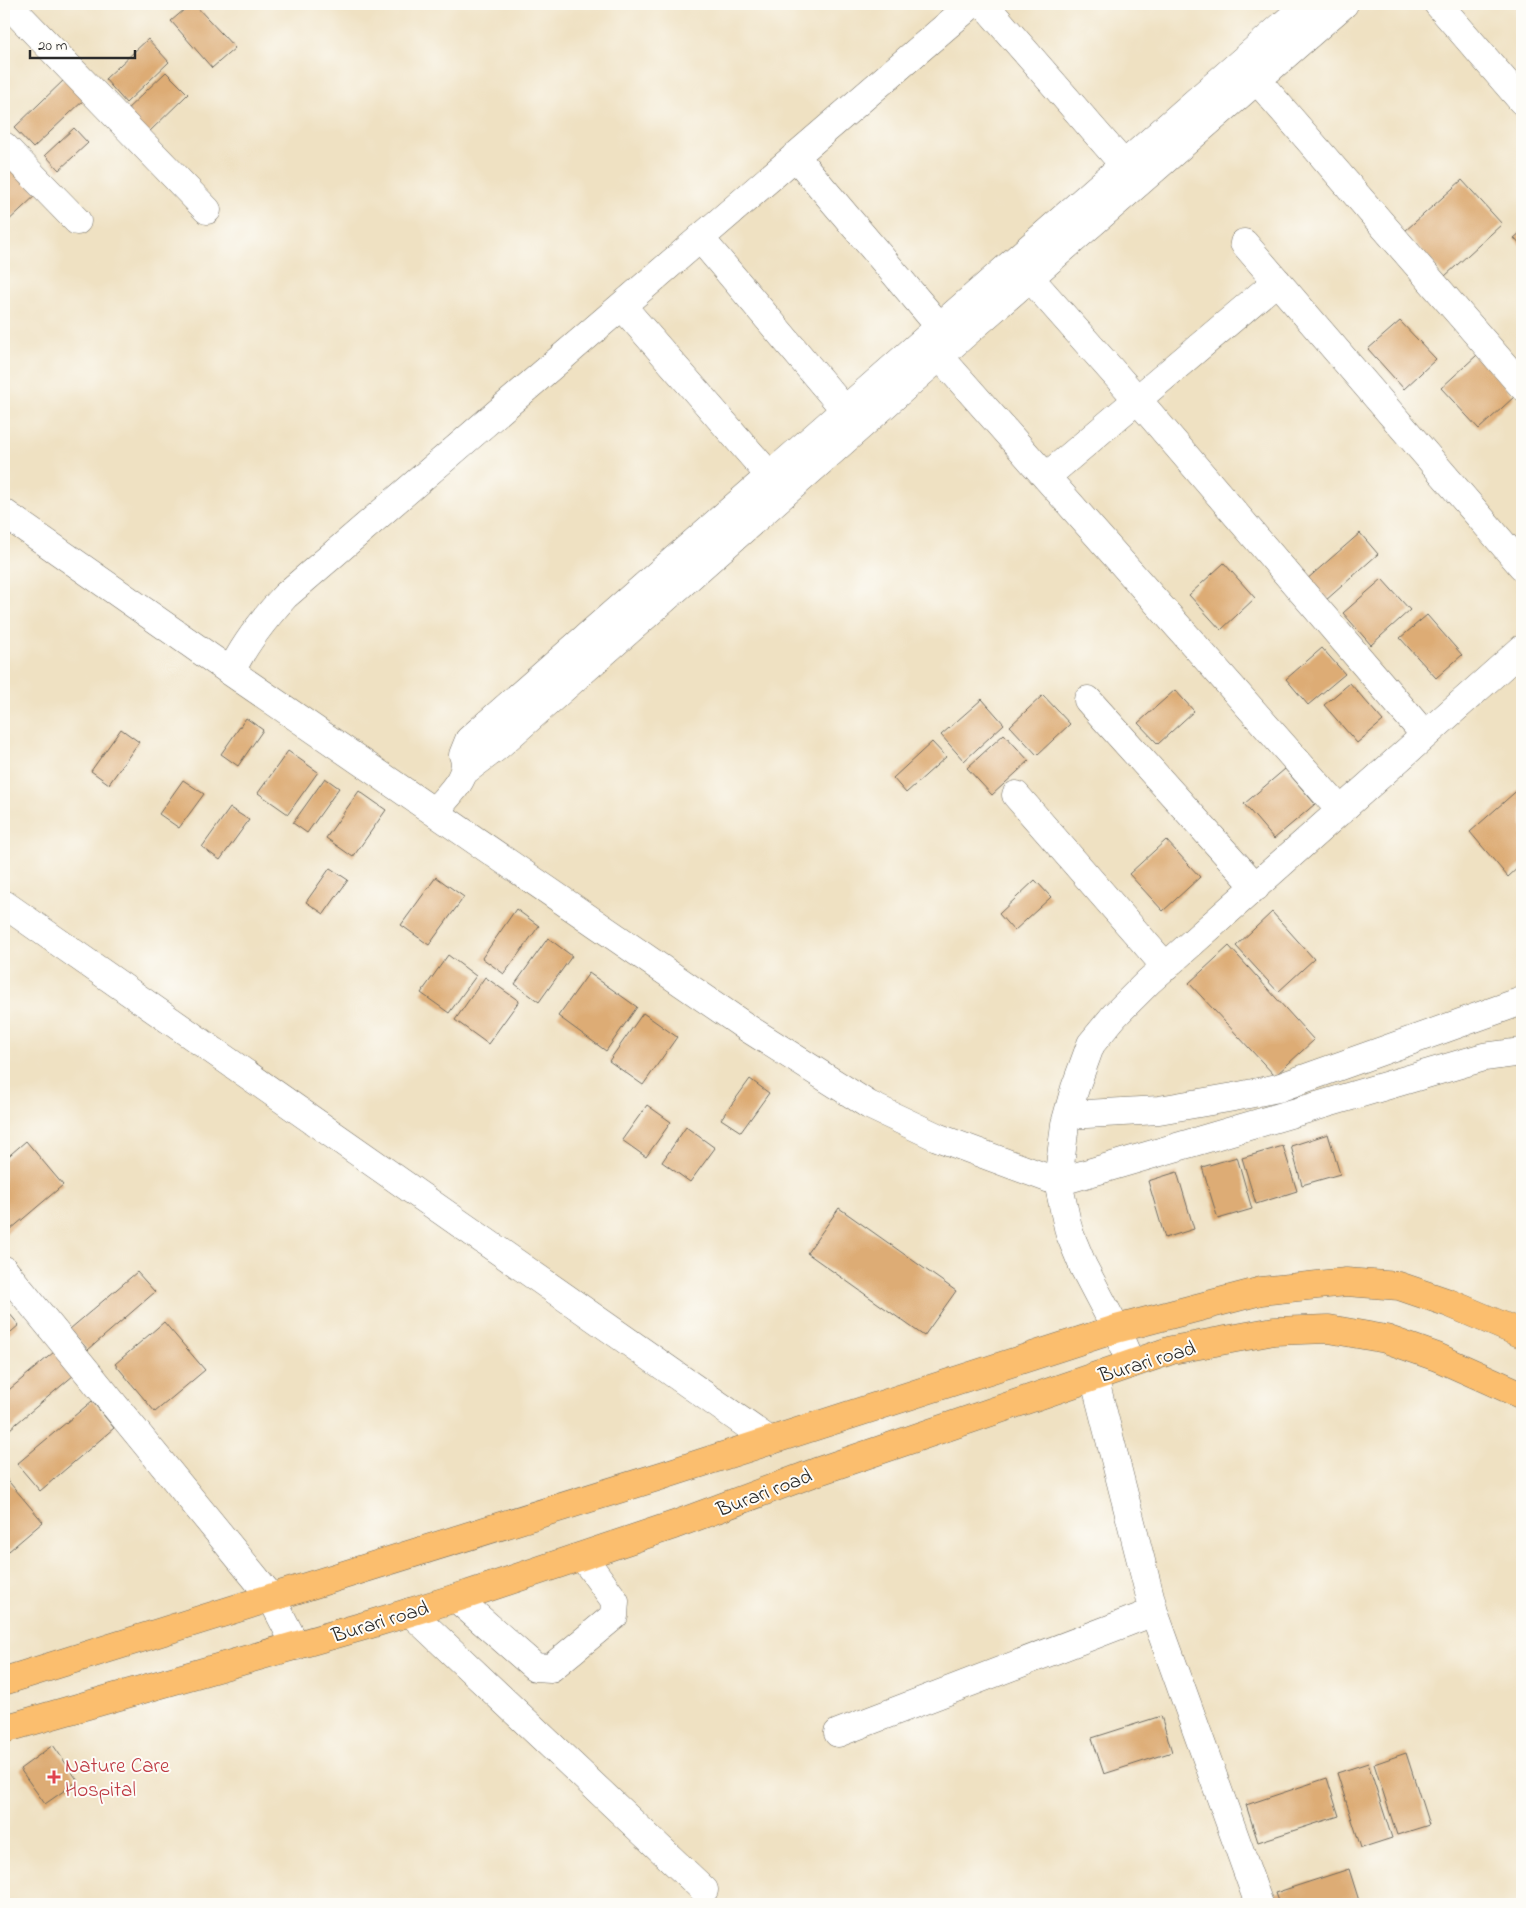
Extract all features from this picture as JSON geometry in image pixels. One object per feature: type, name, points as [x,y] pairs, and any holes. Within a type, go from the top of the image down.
[{"type":"main road","name":"Burari road","points":[[4,1681],[770,1441],[1116,1330],[1261,1291],[1346,1282],[1399,1286],[1449,1303],[1522,1334]]},
{"type":"main road","name":"Burari road","points":[[4,1729],[296,1646],[456,1598],[583,1557],[816,1472],[1172,1350],[1274,1331],[1329,1329],[1386,1339],[1437,1357],[1522,1395]]},
{"type":"street","points":[[8,4],[207,210]]},
{"type":"street","points":[[234,665],[267,616],[285,596],[972,4]]},
{"type":"street","points":[[984,4],[1124,165]]},
{"type":"street","points":[[451,790],[497,747],[940,357],[1344,4]]},
{"type":"street","points":[[1438,4],[1522,101]]},
{"type":"street","points":[[451,790],[466,762],[463,755],[469,740],[1124,165],[1299,6]]},
{"type":"street","points":[[1257,80],[1522,386]]},
{"type":"street","points":[[4,146],[77,221]]},
{"type":"street","points":[[795,156],[940,327]]},
{"type":"street","points":[[700,238],[845,410]]},
{"type":"street","points":[[1244,243],[1522,566]]},
{"type":"street","points":[[1030,278],[1137,399],[1426,735]]},
{"type":"street","points":[[1046,477],[1277,281]]},
{"type":"street","points":[[622,306],[770,476]]},
{"type":"street","points":[[940,357],[1341,810]]},
{"type":"street","points":[[4,513],[234,665],[451,790],[749,1029],[869,1105],[937,1137],[1058,1182],[1484,1057],[1522,1052]]},
{"type":"street","points":[[1131,1364],[1069,1232],[1058,1182],[1067,1119],[1075,1088],[1091,1044],[1115,1015],[1166,967],[1522,649]]},
{"type":"street","points":[[1088,700],[1256,886]]},
{"type":"street","points":[[1016,795],[1166,967]]},
{"type":"street","points":[[4,904],[770,1441]]},
{"type":"street","points":[[1067,1119],[1159,1110],[1278,1088],[1522,1002]]},
{"type":"street","points":[[4,1270],[271,1597],[296,1646]]},
{"type":"street","points":[[1094,1377],[1154,1612],[1259,1904]]},
{"type":"street","points":[[456,1598],[535,1666],[551,1668],[614,1616],[615,1601],[583,1557]]},
{"type":"street","points":[[410,1612],[704,1890]]},
{"type":"street","points":[[838,1733],[1154,1612]]},
{"type":"building","points":[[191,4],[194,4],[235,48],[212,68],[171,21]]},
{"type":"building","points":[[148,39],[169,62],[126,103],[105,79]]},
{"type":"building","points":[[166,72],[188,94],[146,135],[124,112]]},
{"type":"building","points":[[66,78],[85,99],[33,148],[14,128]]},
{"type":"building","points":[[74,128],[88,143],[59,170],[45,155]]},
{"type":"building","points":[[4,157],[38,193],[4,225]]},
{"type":"building","points":[[1462,180],[1502,224],[1445,276],[1405,231]]},
{"type":"building","points":[[1522,231],[1522,247],[1514,238]]},
{"type":"building","points":[[1400,321],[1436,359],[1404,389],[1368,349]]},
{"type":"building","points":[[1477,355],[1514,397],[1479,429],[1441,388]]},
{"type":"building","points":[[1360,533],[1378,554],[1325,601],[1306,580]]},
{"type":"building","points":[[1224,563],[1255,598],[1221,630],[1189,595]]},
{"type":"building","points":[[1382,579],[1410,610],[1371,645],[1343,613]]},
{"type":"building","points":[[1427,615],[1462,655],[1436,678],[1400,638]]},
{"type":"building","points":[[1322,648],[1345,674],[1308,705],[1286,679]]},
{"type":"building","points":[[1350,683],[1383,721],[1357,743],[1324,705]]},
{"type":"building","points":[[1175,690],[1194,711],[1158,744],[1138,723]]},
{"type":"building","points":[[1043,695],[1070,724],[1037,755],[1010,726]]},
{"type":"building","points":[[982,699],[1004,724],[964,761],[941,735]]},
{"type":"building","points":[[246,718],[263,730],[238,766],[221,754]]},
{"type":"building","points":[[121,729],[139,742],[109,784],[91,771]]},
{"type":"building","points":[[1004,734],[1029,761],[992,795],[967,768]]},
{"type":"building","points":[[932,742],[946,757],[906,793],[893,778]]},
{"type":"building","points":[[288,751],[318,772],[288,814],[258,793]]},
{"type":"building","points":[[1285,769],[1315,804],[1274,839],[1244,804]]},
{"type":"building","points":[[325,778],[339,788],[307,833],[293,823]]},
{"type":"building","points":[[183,780],[204,794],[179,828],[159,814]]},
{"type":"building","points":[[1522,786],[1522,864],[1508,877],[1470,832]]},
{"type":"building","points":[[359,791],[386,810],[353,857],[326,838]]},
{"type":"building","points":[[230,808],[249,820],[220,860],[202,847]]},
{"type":"building","points":[[1166,840],[1200,877],[1163,911],[1129,874]]},
{"type":"building","points":[[330,868],[348,880],[324,914],[306,902]]},
{"type":"building","points":[[436,877],[464,897],[429,945],[401,925]]},
{"type":"building","points":[[1035,880],[1051,897],[1014,931],[999,914]]},
{"type":"building","points":[[516,909],[539,926],[504,974],[482,958]]},
{"type":"building","points":[[1272,912],[1314,959],[1278,992],[1236,946]]},
{"type":"building","points":[[548,938],[572,956],[539,1002],[515,984]]},
{"type":"building","points":[[1229,946],[1314,1040],[1275,1076],[1189,983]]},
{"type":"building","points":[[448,955],[476,976],[449,1013],[421,993]]},
{"type":"building","points":[[589,973],[637,1007],[606,1051],[558,1016]]},
{"type":"building","points":[[485,977],[519,1001],[488,1044],[455,1020]]},
{"type":"building","points":[[643,1013],[677,1037],[643,1085],[609,1061]]},
{"type":"building","points":[[750,1079],[769,1093],[741,1132],[721,1119]]},
{"type":"building","points":[[647,1105],[671,1122],[646,1157],[622,1140]]},
{"type":"building","points":[[686,1127],[715,1148],[690,1182],[662,1162]]},
{"type":"building","points":[[1328,1134],[1340,1174],[1302,1185],[1291,1146]]},
{"type":"building","points":[[26,1141],[63,1185],[4,1235],[4,1160]]},
{"type":"building","points":[[1283,1146],[1297,1191],[1256,1204],[1242,1158]]},
{"type":"building","points":[[1237,1157],[1252,1209],[1218,1219],[1202,1167]]},
{"type":"building","points":[[1177,1172],[1194,1229],[1165,1238],[1148,1181]]},
{"type":"building","points":[[839,1208],[956,1291],[924,1336],[807,1253]]},
{"type":"building","points":[[137,1272],[155,1292],[88,1350],[70,1329]]},
{"type":"building","points":[[4,1307],[19,1325],[4,1338]]},
{"type":"building","points":[[164,1322],[205,1370],[155,1412],[115,1364]]},
{"type":"building","points":[[54,1352],[74,1375],[4,1434],[4,1394]]},
{"type":"building","points":[[92,1401],[114,1428],[40,1491],[17,1464]]},
{"type":"building","points":[[4,1476],[43,1522],[9,1551],[4,1545]]},
{"type":"building","points":[[1161,1716],[1172,1752],[1104,1774],[1092,1738]]},
{"type":"building","points":[[53,1745],[78,1781],[45,1804],[20,1769]]},
{"type":"building","points":[[1406,1753],[1429,1825],[1397,1835],[1374,1764]]},
{"type":"building","points":[[1368,1763],[1392,1838],[1361,1848],[1337,1773]]},
{"type":"building","points":[[1327,1778],[1339,1816],[1258,1842],[1246,1805]]},
{"type":"building","points":[[1349,1869],[1360,1904],[1279,1904],[1275,1893]]},
{"type":"place","name":"Nature Care Hospital","points":[[54,1777]]}]
